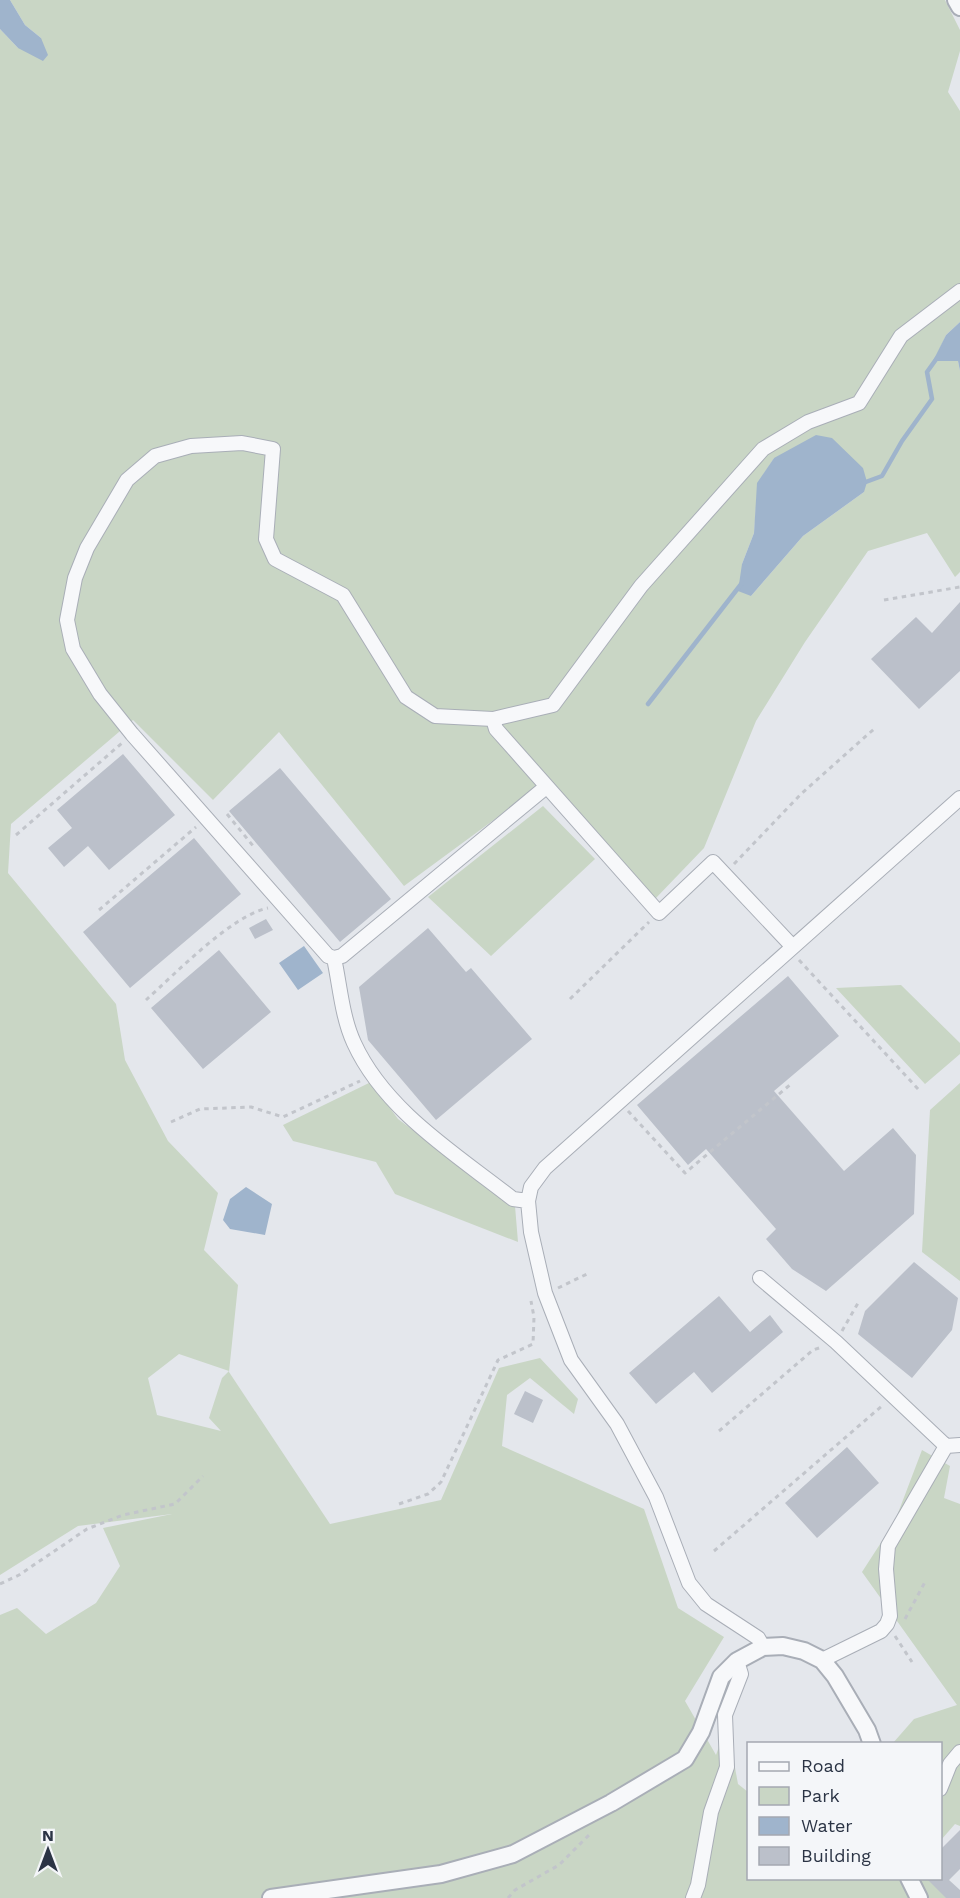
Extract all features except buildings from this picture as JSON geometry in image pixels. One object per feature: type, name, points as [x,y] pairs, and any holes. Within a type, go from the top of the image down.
[{"type":"street","points":[[956,0],[960,7]]},
{"type":"street","points":[[546,787],[342,956],[334,958],[328,956],[132,734],[100,694],[73,649],[68,620],[75,578],[87,548],[127,480],[155,456],[191,446],[242,443],[273,449],[266,539],[275,560],[343,595],[406,697],[435,716],[493,719],[553,705],[641,586],[763,449],[808,422],[859,403],[901,336],[960,291]]},
{"type":"street","points":[[493,719],[496,729],[659,913],[713,862],[793,947]]},
{"type":"street","points":[[762,1647],[758,1638],[706,1604],[689,1583],[656,1497],[616,1424],[571,1360],[546,1293],[531,1232],[528,1201],[531,1187],[545,1168],[960,798]]},
{"type":"street","points":[[334,958],[348,1027],[354,1044],[371,1073],[409,1117],[513,1199],[528,1201]]},
{"type":"street","points":[[760,1278],[953,1445],[888,1546],[886,1569],[890,1616],[887,1624],[881,1631],[822,1660]]},
{"type":"street","points":[[271,1898],[441,1874],[513,1854],[612,1803],[685,1759],[701,1732],[721,1677],[737,1661],[762,1647],[783,1646],[804,1651],[822,1660],[835,1676],[872,1742]]},
{"type":"street","points":[[693,1898],[698,1885],[711,1812],[727,1767],[725,1715],[741,1674],[737,1661]]},
{"type":"street","points":[[942,1785],[950,1764],[960,1752]]},
{"type":"street","points":[[910,1880],[919,1898]]},
{"type":"path","points":[[884,600],[960,587]]},
{"type":"path","points":[[725,874],[801,794],[874,729]]},
{"type":"path","points":[[16,836],[132,734]]},
{"type":"path","points":[[99,910],[207,818]]},
{"type":"path","points":[[146,1000],[215,938],[256,910],[284,905]]},
{"type":"path","points":[[570,999],[659,913]]},
{"type":"path","points":[[793,947],[798,958],[920,1090]]},
{"type":"path","points":[[171,1122],[200,1109],[251,1107],[284,1117],[356,1084],[371,1073]]},
{"type":"path","points":[[619,1101],[685,1173],[791,1084]]},
{"type":"path","points":[[546,1293],[587,1274]]},
{"type":"path","points":[[399,1504],[428,1494],[441,1482],[498,1360],[533,1344],[534,1317],[530,1296]]},
{"type":"path","points":[[719,1431],[813,1350],[836,1342],[858,1303]]},
{"type":"path","points":[[714,1551],[894,1396]]},
{"type":"path","points":[[0,1584],[19,1575],[87,1529],[123,1515],[175,1504],[203,1476]]},
{"type":"path","points":[[895,1636],[925,1582]]},
{"type":"path","points":[[887,1624],[912,1662]]},
{"type":"path","points":[[508,1898],[515,1890],[559,1865],[592,1832]]},
{"type":"green space","points":[[10,0],[945,0],[960,30],[960,51],[948,92],[960,111],[960,322],[946,335],[934,361],[958,361],[960,371],[960,572],[955,577],[927,533],[868,551],[805,642],[756,721],[704,848],[655,899],[556,787],[537,788],[404,886],[279,732],[213,800],[133,720],[11,824],[8,873],[116,1004],[125,1060],[168,1141],[218,1193],[204,1250],[238,1285],[229,1372],[330,1524],[441,1500],[499,1368],[540,1358],[578,1399],[574,1414],[530,1378],[507,1395],[502,1446],[644,1509],[678,1608],[724,1637],[685,1701],[716,1755],[727,1724],[738,1784],[747,1791],[747,1880],[942,1880],[960,1898],[0,1898],[0,1615],[17,1608],[46,1634],[96,1603],[120,1566],[103,1528],[172,1514],[78,1526],[0,1575],[0,29],[18,48],[41,38],[25,25]],"holes":[[[774,458],[864,492],[803,536],[751,596],[742,564],[754,533],[758,483]],[[179,1354],[229,1371],[222,1378],[209,1418],[221,1431],[157,1415],[148,1378]]]},
{"type":"green space","points":[[543,806],[595,859],[491,956],[428,897]]},
{"type":"green space","points":[[901,985],[960,1043],[960,1054],[925,1084],[836,988]]},
{"type":"green space","points":[[371,1082],[398,1119],[515,1206],[518,1242],[395,1194],[376,1162],[293,1141],[283,1125]]},
{"type":"green space","points":[[960,1083],[960,1281],[922,1252],[930,1110]]},
{"type":"green space","points":[[922,1450],[950,1466],[944,1498],[960,1504],[960,1826],[955,1824],[942,1839],[942,1742],[894,1742],[914,1719],[957,1705],[862,1572],[895,1521]]},
{"type":"water","points":[[0,0],[10,0],[25,25],[41,38],[48,55],[43,61],[18,48],[0,29]]},
{"type":"water","points":[[960,322],[960,371],[958,361],[933,361],[946,335]]},
{"type":"water","points":[[816,435],[832,438],[863,468],[867,482],[864,492],[803,536],[751,596],[738,591],[742,564],[754,533],[757,483],[774,458]]},
{"type":"water","points":[[304,946],[323,973],[298,990],[279,963]]},
{"type":"water","points":[[246,1187],[272,1204],[265,1235],[230,1229],[223,1220],[230,1199]]},
{"type":"waterway","points":[[863,483],[882,476],[902,441],[932,399],[927,372],[937,358]]},
{"type":"waterway","points":[[648,704],[742,583]]}]
